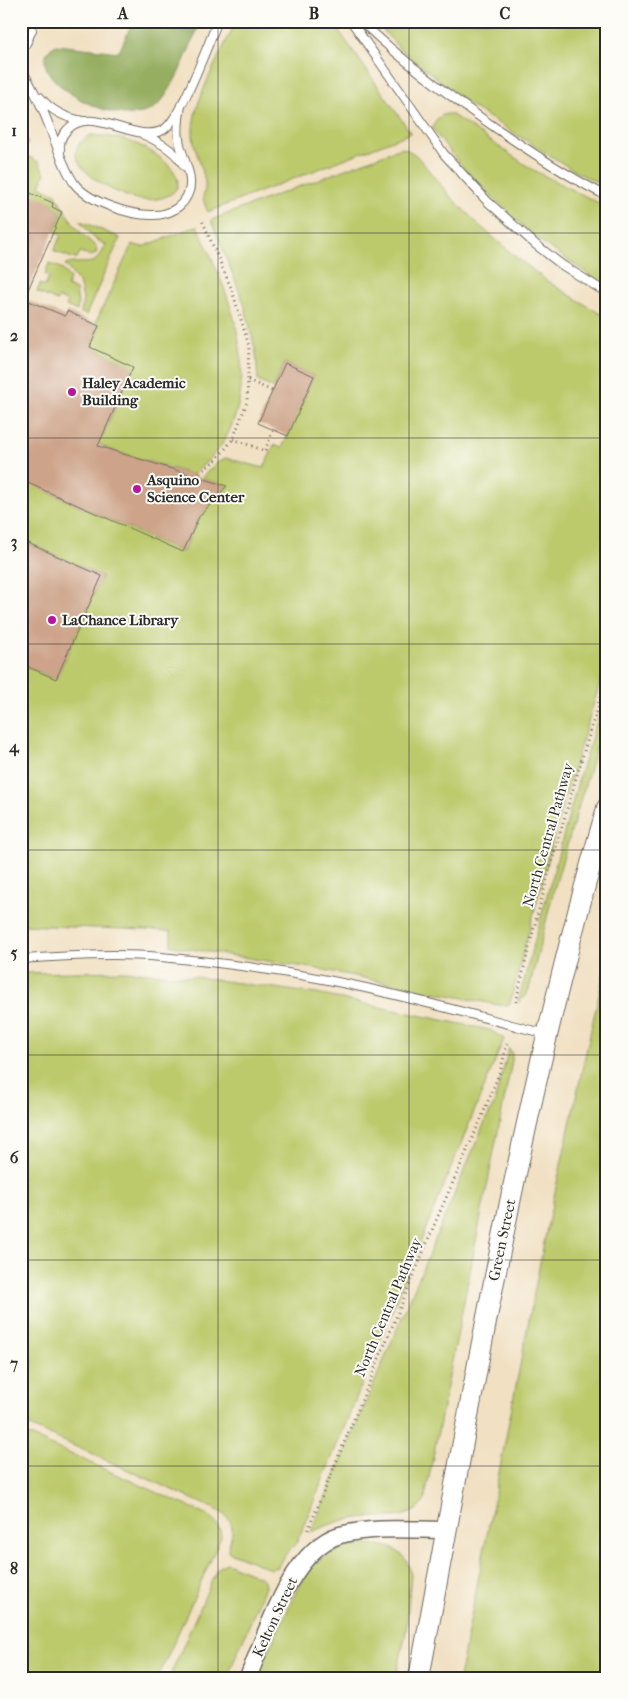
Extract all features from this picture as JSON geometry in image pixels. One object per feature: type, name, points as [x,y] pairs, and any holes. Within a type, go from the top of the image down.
[{"type":"street","name":"Green Street","points":[[420,1678],[494,1275],[546,1034],[607,808]]},
{"type":"street","name":"Kelton Street","points":[[248,1678],[284,1592],[302,1562],[321,1544],[342,1534],[366,1530],[447,1530]]},
{"type":"lane","points":[[135,132],[150,134],[162,130],[170,124],[181,105],[218,21]]},
{"type":"lane","points":[[350,21],[444,154],[487,201],[535,244],[569,269],[607,293]]},
{"type":"lane","points":[[361,21],[406,62],[477,116],[548,163],[607,196]]},
{"type":"lane","points":[[21,55],[32,30]]},
{"type":"lane","points":[[21,69],[45,104],[57,112],[70,119],[101,122],[135,132],[161,143],[182,162],[189,176]]},
{"type":"lane","points":[[34,90],[61,158],[75,184],[94,199],[121,211],[144,215],[164,213],[183,204],[190,190],[189,176],[179,140],[178,123],[181,105]]},
{"type":"lane","points":[[61,158],[59,148],[65,132],[71,126],[82,121]]},
{"type":"lane","points":[[21,959],[61,956],[160,957],[277,972],[342,983],[401,996],[546,1034]]},
{"type":"path","points":[[196,476],[216,459],[233,439],[247,402],[249,346],[232,290],[202,220]]},
{"type":"path","points":[[248,380],[272,391]]},
{"type":"path","points":[[233,439],[264,451],[273,430]]},
{"type":"path","name":"North Central Pathway","points":[[516,1002],[527,953],[575,778],[607,676]]},
{"type":"path","name":"North Central Pathway","points":[[306,1537],[434,1225],[481,1119],[501,1069],[507,1043]]},
{"type":"green space","points":[[133,21],[201,21],[175,81],[154,108],[137,114],[116,113],[94,106],[74,96],[57,83],[47,69],[46,56],[56,45],[119,52]]},
{"type":"green space","points":[[236,21],[332,21],[411,133],[208,212],[203,199],[205,188],[204,175],[194,143],[193,129],[198,104]]},
{"type":"green space","points":[[375,21],[607,21],[607,187],[578,173],[474,108],[399,48]]},
{"type":"green space","points":[[451,114],[533,170],[607,207],[607,287],[540,241],[463,168],[433,130],[434,124],[440,116]]},
{"type":"green space","points":[[91,135],[127,141],[152,152],[173,170],[178,185],[175,190],[164,197],[142,200],[131,198],[103,185],[81,165],[76,155],[79,144]]},
{"type":"green space","points":[[24,136],[28,142],[23,154],[39,162],[45,174],[40,186],[56,194],[75,225],[97,248],[96,254],[91,256],[80,252],[75,259],[54,251],[61,235],[54,231],[62,212],[52,207],[53,203],[21,192],[21,137]]},
{"type":"green space","points":[[401,148],[416,155],[450,196],[480,226],[516,257],[547,281],[607,318],[607,660],[561,810],[510,1003],[506,1006],[493,1004],[324,970],[171,946],[171,931],[21,925],[21,664],[56,679],[102,576],[21,540],[21,502],[43,454],[48,492],[183,552],[199,517],[227,486],[201,478],[225,458],[264,468],[274,445],[282,448],[314,376],[285,363],[273,388],[258,381],[256,353],[244,303],[211,220]]},
{"type":"green space","points":[[79,220],[120,238],[86,315],[81,313],[83,299],[79,282],[65,265],[93,261],[102,253],[106,245],[95,239]]},
{"type":"green space","points":[[197,226],[230,304],[241,360],[241,387],[236,415],[224,441],[193,475],[111,450],[81,436],[102,437],[133,367],[90,347],[99,326],[96,322],[132,244],[142,247]]},
{"type":"green space","points":[[49,263],[61,268],[70,278],[67,286],[76,290],[77,311],[66,306],[68,302],[59,298],[57,301],[37,292],[40,284],[45,286],[49,276],[45,274]]},
{"type":"green space","points":[[607,690],[607,711],[554,889],[529,989],[522,1000],[518,1002],[581,771]]},
{"type":"green space","points":[[607,958],[607,1678],[459,1678],[546,1232]]},
{"type":"green space","points":[[125,971],[196,977],[317,994],[490,1030],[504,1039],[297,1542],[282,1559],[278,1567],[270,1569],[229,1552],[232,1531],[231,1522],[217,1510],[21,1422],[21,973]]},
{"type":"green space","points":[[509,1048],[512,1054],[512,1061],[424,1502],[418,1509],[402,1516],[346,1520],[311,1532],[494,1104]]},
{"type":"green space","points":[[21,1432],[210,1516],[218,1525],[221,1537],[158,1678],[21,1678]]},
{"type":"green space","points":[[359,1544],[385,1546],[399,1552],[408,1565],[411,1575],[406,1632],[396,1678],[256,1678],[297,1590],[311,1567],[331,1553]]},
{"type":"green space","points":[[227,1563],[260,1577],[264,1580],[265,1587],[227,1678],[169,1678],[216,1571],[220,1566]]},
{"type":"building","points":[[21,189],[53,203],[52,207],[62,212],[24,299],[65,316],[67,311],[99,326],[90,347],[133,367],[98,446],[227,486],[199,517],[183,552],[21,480]]},
{"type":"building","points":[[285,363],[314,376],[288,436],[258,423]]},
{"type":"building","name":"LaChance Library","points":[[21,540],[102,576],[56,679],[21,664]]},
{"type":"place","name":"Haley Academic Building","points":[[72,392]]},
{"type":"place","name":"Asquino Science Center","points":[[137,489]]},
{"type":"place","name":"LaChance Library","points":[[52,620]]}]
